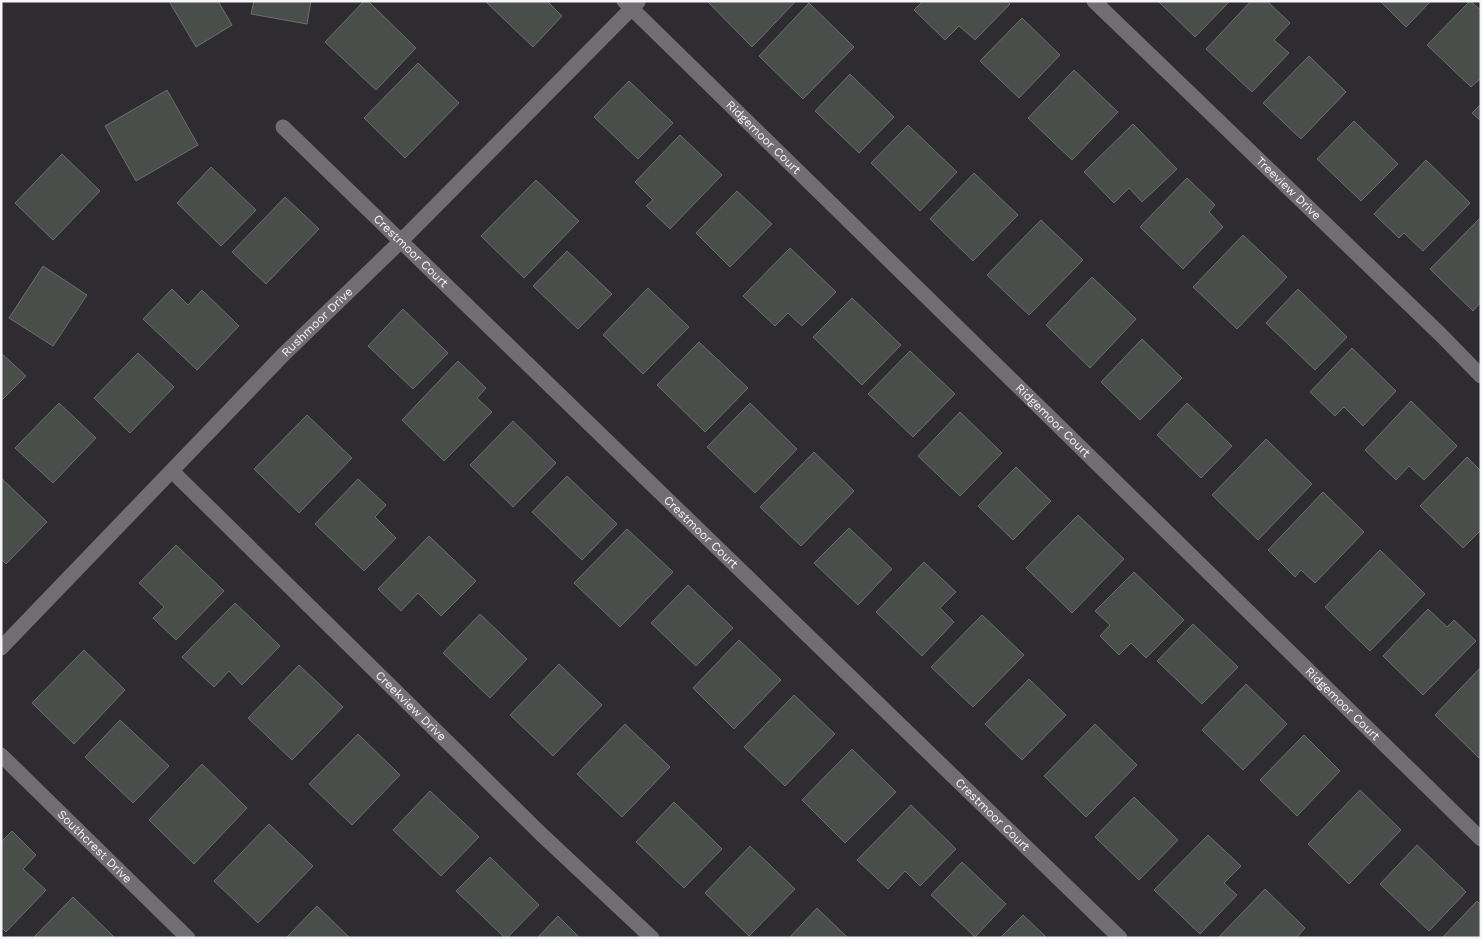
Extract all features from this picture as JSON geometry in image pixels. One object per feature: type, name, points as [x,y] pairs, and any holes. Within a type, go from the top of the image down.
[{"type":"street","name":"Treeview Drive","points":[[1094,1],[1441,335],[1481,376]]},
{"type":"street","name":"Rushmoor Drive","points":[[1,648],[284,354],[400,242],[632,4]]},
{"type":"street","name":"Ridgemoor Court","points":[[632,4],[1481,839]]},
{"type":"street","name":"Crestmoor Court","points":[[283,127],[1120,938]]},
{"type":"street","name":"Creekview Drive","points":[[172,471],[540,833],[652,938]]},
{"type":"street","name":"Southcrest Drive","points":[[1,756],[188,938]]},
{"type":"building","points":[[172,1],[218,1],[232,25],[196,47],[170,3]]},
{"type":"building","points":[[254,1],[311,1],[307,24],[251,14]]},
{"type":"building","points":[[364,1],[368,1],[416,48],[376,90],[325,42]]},
{"type":"building","points":[[485,1],[547,1],[562,16],[533,47]]},
{"type":"building","points":[[707,1],[796,1],[752,47]]},
{"type":"building","points":[[923,1],[1007,1],[1010,4],[975,40],[959,26],[945,40],[914,10]]},
{"type":"building","points":[[1158,1],[1230,1],[1195,37]]},
{"type":"building","points":[[1251,1],[1267,1],[1290,23],[1274,40],[1289,53],[1252,92],[1206,49]]},
{"type":"building","points":[[1380,1],[1431,1],[1406,27]]},
{"type":"building","points":[[1470,1],[1481,10],[1481,78],[1471,87],[1427,45]]},
{"type":"building","points":[[809,3],[854,47],[803,99],[759,56]]},
{"type":"building","points":[[1022,18],[1060,55],[1019,98],[980,61]]},
{"type":"building","points":[[1309,56],[1346,92],[1301,139],[1263,103]]},
{"type":"building","points":[[418,63],[459,103],[405,158],[364,118]]},
{"type":"building","points":[[1074,70],[1118,112],[1072,160],[1028,118]]},
{"type":"building","points":[[850,74],[894,117],[859,153],[815,111]]},
{"type":"building","points":[[629,81],[673,123],[638,159],[594,117]]},
{"type":"building","points":[[167,90],[198,145],[136,181],[105,126]]},
{"type":"building","points":[[1481,104],[1481,121],[1472,113]]},
{"type":"building","points":[[1354,121],[1398,164],[1361,201],[1317,159]]},
{"type":"building","points":[[1133,124],[1177,169],[1142,202],[1129,188],[1114,203],[1084,172]]},
{"type":"building","points":[[908,125],[957,172],[920,211],[871,163]]},
{"type":"building","points":[[680,135],[722,175],[670,229],[646,206],[653,200],[635,182]]},
{"type":"building","points":[[62,154],[100,191],[53,240],[15,203]]},
{"type":"building","points":[[1426,160],[1470,203],[1423,251],[1404,233],[1399,238],[1374,214]]},
{"type":"building","points":[[211,167],[256,210],[221,246],[177,203]]},
{"type":"building","points":[[974,173],[1018,215],[973,261],[930,219]]},
{"type":"building","points":[[1187,178],[1215,205],[1209,212],[1223,227],[1183,269],[1140,227]]},
{"type":"building","points":[[536,180],[579,221],[524,278],[481,236]]},
{"type":"building","points":[[737,191],[772,224],[730,267],[696,233]]},
{"type":"building","points":[[285,197],[319,229],[266,284],[232,252]]},
{"type":"building","points":[[1481,217],[1481,302],[1473,311],[1430,269]]},
{"type":"building","points":[[1041,220],[1083,260],[1029,315],[987,275]]},
{"type":"building","points":[[1243,235],[1287,277],[1237,329],[1193,287]]},
{"type":"building","points":[[790,248],[836,292],[802,326],[788,313],[775,326],[743,296]]},
{"type":"building","points":[[567,251],[612,294],[578,329],[533,286]]},
{"type":"building","points":[[43,266],[87,295],[53,346],[9,318]]},
{"type":"building","points":[[1092,277],[1136,319],[1090,368],[1046,325]]},
{"type":"building","points":[[648,288],[689,327],[643,374],[603,335]]},
{"type":"building","points":[[172,289],[188,305],[202,290],[239,326],[197,370],[143,319]]},
{"type":"building","points":[[1298,289],[1347,337],[1315,370],[1266,323]]},
{"type":"building","points":[[852,298],[901,345],[862,385],[813,337]]},
{"type":"building","points":[[403,309],[448,353],[413,389],[368,346]]},
{"type":"building","points":[[1142,339],[1182,378],[1140,420],[1101,382]]},
{"type":"building","points":[[699,342],[748,388],[705,432],[657,385]]},
{"type":"building","points":[[1352,348],[1396,391],[1363,426],[1344,407],[1335,416],[1310,392]]},
{"type":"building","points":[[910,351],[955,394],[913,437],[868,394]]},
{"type":"building","points":[[1,353],[26,376],[1,401]]},
{"type":"building","points":[[138,353],[174,387],[130,433],[94,398]]},
{"type":"building","points":[[458,361],[486,388],[477,398],[492,412],[444,461],[402,420]]},
{"type":"building","points":[[1411,401],[1457,446],[1424,480],[1409,466],[1396,480],[1365,450]]},
{"type":"building","points":[[59,403],[96,438],[53,483],[15,448]]},
{"type":"building","points":[[750,403],[797,449],[755,493],[707,447]]},
{"type":"building","points":[[1187,403],[1232,446],[1201,478],[1157,435]]},
{"type":"building","points":[[960,412],[1002,453],[960,496],[918,456]]},
{"type":"building","points":[[307,415],[352,458],[299,513],[254,469]]},
{"type":"building","points":[[513,421],[556,463],[513,507],[470,465]]},
{"type":"building","points":[[1266,439],[1312,484],[1258,540],[1212,495]]},
{"type":"building","points":[[814,452],[854,491],[801,546],[760,507]]},
{"type":"building","points":[[1467,457],[1481,471],[1481,530],[1463,548],[1420,506]]},
{"type":"building","points":[[1016,467],[1051,501],[1013,540],[978,506]]},
{"type":"building","points":[[567,476],[617,524],[582,560],[532,512]]},
{"type":"building","points":[[1,478],[47,522],[6,564],[1,559]]},
{"type":"building","points":[[358,479],[386,505],[375,517],[396,538],[364,571],[315,524]]},
{"type":"building","points":[[1323,492],[1364,532],[1315,583],[1301,570],[1295,577],[1268,550]]},
{"type":"building","points":[[1078,515],[1124,559],[1072,613],[1026,568]]},
{"type":"building","points":[[849,528],[892,569],[858,605],[814,563]]},
{"type":"building","points":[[627,529],[673,572],[620,627],[574,583]]},
{"type":"building","points":[[429,536],[476,581],[441,616],[418,593],[401,611],[378,589]]},
{"type":"building","points":[[176,545],[224,591],[176,640],[153,618],[164,607],[139,583]]},
{"type":"building","points":[[1380,550],[1425,594],[1370,651],[1325,607]]},
{"type":"building","points":[[924,562],[956,592],[940,608],[954,622],[922,656],[876,612]]},
{"type":"building","points":[[1134,572],[1184,620],[1146,658],[1131,643],[1119,655],[1100,636],[1110,625],[1095,611]]},
{"type":"building","points":[[688,585],[733,628],[696,666],[651,623]]},
{"type":"building","points":[[235,603],[280,646],[242,685],[229,671],[214,687],[182,657]]},
{"type":"building","points":[[1428,609],[1447,627],[1454,620],[1476,641],[1423,695],[1383,656]]},
{"type":"building","points":[[480,614],[527,659],[490,698],[443,653]]},
{"type":"building","points":[[982,615],[1024,655],[973,707],[931,667]]},
{"type":"building","points":[[1193,624],[1238,667],[1202,704],[1157,661]]},
{"type":"building","points":[[739,640],[781,680],[734,729],[693,688]]},
{"type":"building","points":[[84,650],[125,690],[74,744],[32,703]]},
{"type":"building","points":[[559,664],[602,705],[553,756],[510,715]]},
{"type":"building","points":[[299,665],[343,707],[292,760],[248,718]]},
{"type":"building","points":[[1481,667],[1481,755],[1479,758],[1435,715]]},
{"type":"building","points":[[1029,679],[1066,715],[1022,760],[985,724]]},
{"type":"building","points":[[1246,684],[1287,724],[1243,770],[1202,730]]},
{"type":"building","points":[[794,695],[835,734],[785,786],[744,747]]},
{"type":"building","points":[[120,720],[169,766],[133,803],[85,757]]},
{"type":"building","points":[[625,724],[670,767],[622,817],[577,774]]},
{"type":"building","points":[[1095,724],[1137,765],[1086,817],[1044,776]]},
{"type":"building","points":[[358,734],[400,775],[352,825],[309,784]]},
{"type":"building","points":[[1304,735],[1340,771],[1297,816],[1260,780]]},
{"type":"building","points":[[852,749],[896,792],[845,843],[802,800]]},
{"type":"building","points":[[202,764],[247,808],[194,864],[149,820]]},
{"type":"building","points":[[1360,790],[1401,830],[1349,884],[1308,844]]},
{"type":"building","points":[[430,791],[479,837],[441,876],[393,830]]},
{"type":"building","points":[[1134,797],[1178,840],[1139,880],[1095,837]]},
{"type":"building","points":[[674,802],[722,849],[684,888],[636,842]]},
{"type":"building","points":[[911,805],[956,849],[920,886],[905,871],[888,889],[857,860]]},
{"type":"building","points":[[269,824],[313,866],[258,923],[214,881]]},
{"type":"building","points":[[12,831],[36,855],[23,869],[46,890],[6,932],[1,927],[1,842]]},
{"type":"building","points":[[1208,835],[1241,866],[1224,883],[1237,895],[1200,934],[1154,890]]},
{"type":"building","points":[[1417,845],[1466,892],[1429,931],[1380,884]]},
{"type":"building","points":[[750,846],[795,889],[749,936],[705,893]]},
{"type":"building","points":[[490,857],[539,905],[507,938],[456,891]]},
{"type":"building","points":[[962,862],[1006,904],[975,937],[931,895]]},
{"type":"building","points":[[1265,889],[1305,928],[1296,938],[1218,938]]},
{"type":"building","points":[[73,897],[115,938],[33,938]]},
{"type":"building","points":[[1477,901],[1481,905],[1481,938],[1442,938]]},
{"type":"building","points":[[317,906],[350,938],[286,938]]},
{"type":"building","points":[[817,908],[848,938],[789,938]]},
{"type":"building","points":[[1023,915],[1047,938],[1000,938]]},
{"type":"building","points":[[558,916],[580,938],[537,938]]}]
